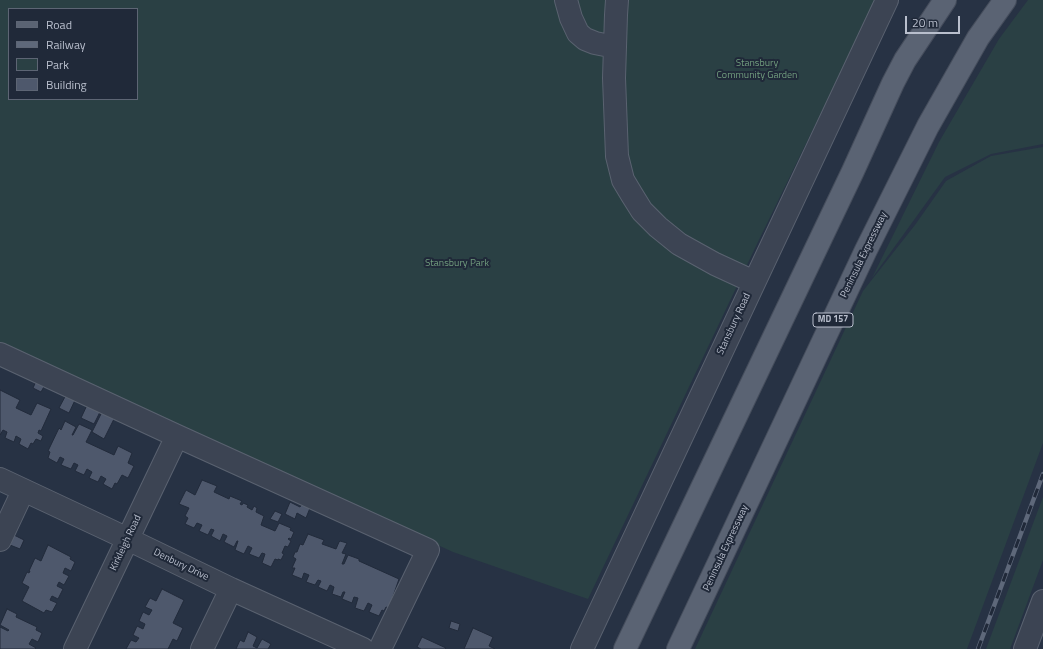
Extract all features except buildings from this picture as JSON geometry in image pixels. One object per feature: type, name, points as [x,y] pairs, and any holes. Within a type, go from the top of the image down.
[{"type":"main road","points":[[625,649],[893,83],[905,60],[945,0]]},
{"type":"main road","name":"Peninsula Expressway","points":[[678,649],[866,250],[925,133],[957,74],[978,38],[1005,0]]},
{"type":"street","points":[[566,0],[571,18],[578,33],[585,39],[595,43],[615,47]]},
{"type":"street","points":[[617,0],[614,78],[617,156],[623,180],[642,211],[658,227],[679,244],[715,264],[754,282]]},
{"type":"street","name":"Stansbury Road","points":[[582,649],[887,0]]},
{"type":"street","points":[[0,354],[428,550],[380,649]]},
{"type":"street","name":"Kirkleigh Road","points":[[76,649],[177,436]]},
{"type":"street","name":"Denbury Drive","points":[[0,479],[231,589],[363,649]]},
{"type":"street","points":[[0,540],[23,490]]},
{"type":"street","points":[[202,649],[231,589]]},
{"type":"street","points":[[1025,649],[1043,601]]},
{"type":"green space","name":"Stansbury Park","points":[[0,0],[876,0],[756,246],[588,599],[453,552],[0,344]]},
{"type":"green space","points":[[1028,0],[1043,0],[1043,144],[991,154],[945,177],[872,278],[939,142],[999,39]]},
{"type":"green space","points":[[1043,147],[1043,443],[967,649],[695,649],[863,291],[915,225],[946,181],[991,156]]},
{"type":"green space","points":[[1043,497],[1043,560],[1010,649],[986,649]]},
{"type":"railway","points":[[978,649],[1043,474]]},
{"type":"park label","name":"Stansbury Community Garden","points":[[757,70]]}]
